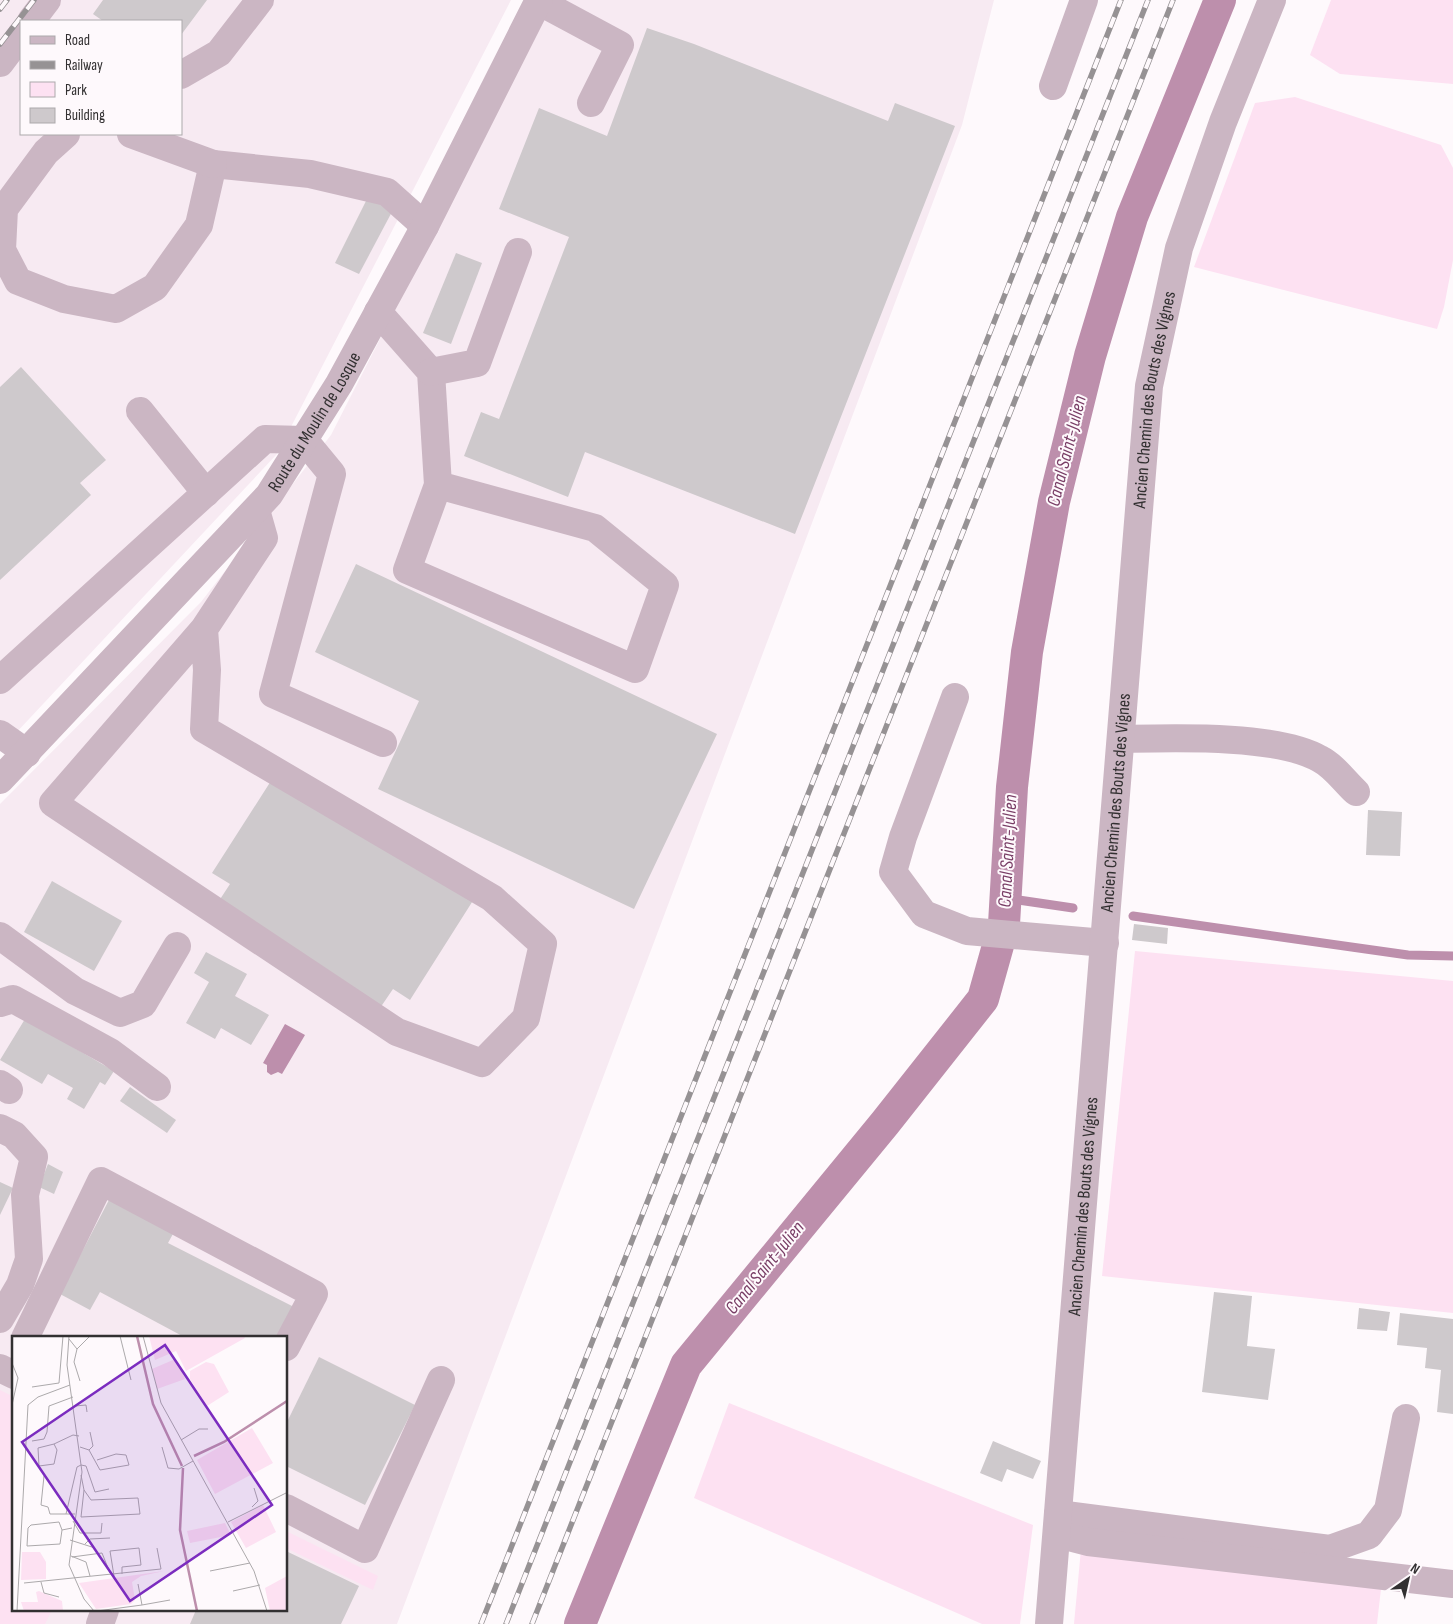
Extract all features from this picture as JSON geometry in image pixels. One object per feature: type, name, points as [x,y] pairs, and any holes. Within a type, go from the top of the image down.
[{"type":"street","points":[[32,20],[47,0]]},
{"type":"street","points":[[182,74],[219,53],[260,0]]},
{"type":"street","points":[[1053,86],[1084,0]]},
{"type":"street","name":"Ancien Chemin des Bouts des Vignes","points":[[1050,1624],[1149,386],[1179,248],[1223,122],[1272,0]]},
{"type":"street","points":[[538,1],[620,45],[591,103]]},
{"type":"street","name":"Route du Moulin de Losque","points":[[0,780],[270,495],[339,384],[425,226],[538,1]]},
{"type":"street","points":[[0,63],[20,36]]},
{"type":"street","points":[[65,135],[46,152],[4,209],[2,250],[18,281],[64,299],[116,309],[155,287],[199,225],[213,164]]},
{"type":"street","points":[[135,135],[213,164],[310,174],[387,192],[425,226]]},
{"type":"street","points":[[431,372],[476,363],[518,252]]},
{"type":"street","points":[[378,312],[431,372],[438,485],[407,570],[635,670],[664,585],[595,528],[438,485]]},
{"type":"street","points":[[140,411],[206,493]]},
{"type":"street","points":[[0,680],[265,439],[304,440],[332,474],[273,694],[383,743]]},
{"type":"street","points":[[204,629],[207,670],[204,728],[492,898],[544,944],[526,1018],[482,1064],[397,1032],[52,804],[204,629],[264,538],[256,510]]},
{"type":"street","points":[[955,697],[903,837],[894,872],[924,914],[967,931],[1104,943]]},
{"type":"street","points":[[0,734],[27,752]]},
{"type":"street","points":[[1121,739],[1231,740],[1297,748],[1322,759],[1356,792]]},
{"type":"street","points":[[0,936],[75,991],[120,1014],[143,1004],[177,946]]},
{"type":"street","points":[[0,1003],[13,999],[110,1052],[157,1087]]},
{"type":"street","points":[[0,1128],[14,1135],[34,1157],[25,1195],[29,1259],[20,1285],[0,1319]]},
{"type":"street","points":[[26,1336],[101,1181],[314,1294],[288,1343]]},
{"type":"street","points":[[288,1509],[365,1549],[441,1380]]},
{"type":"street","points":[[1058,1524],[1330,1549],[1369,1535],[1388,1510],[1406,1418]]},
{"type":"street","points":[[1058,1524],[1088,1542],[1453,1584]]},
{"type":"street","points":[[100,1624],[104,1612]]},
{"type":"shaded area","points":[[0,0],[511,0],[277,454],[0,750]]},
{"type":"shaded area","points":[[550,0],[994,0],[962,125],[397,1624],[0,1624],[0,804],[201,602],[331,435],[507,90]]},
{"type":"shaded area","points":[[285,1024],[305,1035],[282,1074],[278,1072],[271,1075],[267,1072],[267,1065],[263,1063]]},
{"type":"green space","points":[[1331,0],[1453,0],[1453,84],[1340,74],[1310,55]]},
{"type":"green space","points":[[1295,97],[1441,145],[1453,168],[1453,260],[1444,307],[1437,329],[1194,267],[1255,103]]},
{"type":"green space","points":[[1135,951],[1453,981],[1453,1313],[1102,1276]]},
{"type":"green space","points":[[0,1390],[12,1396],[12,1612],[51,1612],[45,1624],[0,1624]]},
{"type":"green space","points":[[729,1403],[1033,1525],[1020,1624],[982,1624],[694,1498]]},
{"type":"green space","points":[[288,1532],[378,1576],[373,1590],[288,1549]]},
{"type":"green space","points":[[1081,1549],[1382,1580],[1377,1624],[1074,1624]]},
{"type":"building","points":[[103,0],[207,0],[182,34],[182,20],[102,20],[93,14]]},
{"type":"building","points":[[647,28],[694,44],[888,121],[895,103],[955,126],[795,534],[585,452],[568,497],[464,456],[481,412],[499,419],[569,237],[499,209],[539,108],[607,136]]},
{"type":"building","points":[[368,197],[394,208],[359,274],[335,263]]},
{"type":"building","points":[[456,253],[482,263],[451,344],[423,333]]},
{"type":"building","points":[[21,367],[106,460],[80,483],[91,495],[0,580],[0,387]]},
{"type":"building","points":[[356,564],[717,734],[634,909],[378,789],[419,701],[315,652]]},
{"type":"building","points":[[276,773],[474,899],[410,1000],[393,989],[378,1011],[215,907],[230,884],[212,873]]},
{"type":"building","points":[[1368,810],[1402,812],[1400,856],[1366,855]]},
{"type":"building","points":[[52,881],[122,921],[94,971],[24,932]]},
{"type":"building","points":[[1134,924],[1168,928],[1167,944],[1132,940]]},
{"type":"building","points":[[206,952],[247,974],[235,996],[269,1015],[251,1045],[221,1028],[215,1039],[186,1023],[209,982],[194,973]]},
{"type":"building","points":[[25,1019],[114,1071],[105,1085],[100,1082],[84,1109],[67,1099],[73,1088],[48,1074],[42,1084],[0,1060]]},
{"type":"building","points":[[130,1087],[176,1120],[167,1133],[120,1101]]},
{"type":"building","points":[[48,1164],[63,1172],[54,1194],[39,1187]]},
{"type":"building","points":[[0,1182],[13,1188],[0,1215]]},
{"type":"building","points":[[110,1198],[174,1232],[168,1243],[296,1308],[281,1336],[182,1336],[100,1292],[90,1310],[60,1294]]},
{"type":"building","points":[[1214,1292],[1252,1296],[1247,1346],[1275,1349],[1268,1400],[1202,1392]]},
{"type":"building","points":[[1359,1308],[1390,1312],[1387,1331],[1357,1329]]},
{"type":"building","points":[[1400,1313],[1453,1319],[1453,1414],[1437,1412],[1441,1370],[1425,1368],[1427,1348],[1397,1345]]},
{"type":"building","points":[[319,1357],[415,1405],[365,1505],[288,1467],[288,1420]]},
{"type":"building","points":[[993,1441],[1041,1461],[1033,1479],[1007,1469],[1002,1482],[980,1473]]},
{"type":"building","points":[[288,1552],[359,1586],[341,1624],[190,1624],[195,1612],[288,1612]]},
{"type":"waterway","name":"Canal Saint-Julien","points":[[1004,924],[1012,787],[1027,652],[1054,502],[1090,356],[1132,217],[1220,0]]},
{"type":"waterway","points":[[1005,898],[1073,908]]},
{"type":"waterway","points":[[1133,916],[1408,955],[1453,956]]},
{"type":"waterway","name":"Canal Saint-Julien","points":[[580,1624],[686,1365],[885,1123],[983,999],[999,942]]},
{"type":"railway","points":[[0,9],[7,0]]},
{"type":"railway","points":[[0,44],[34,0]]},
{"type":"railway","points":[[481,1624],[1121,0]]},
{"type":"railway","points":[[506,1624],[1148,0]]},
{"type":"railway","points":[[532,1624],[1173,0]]}]
